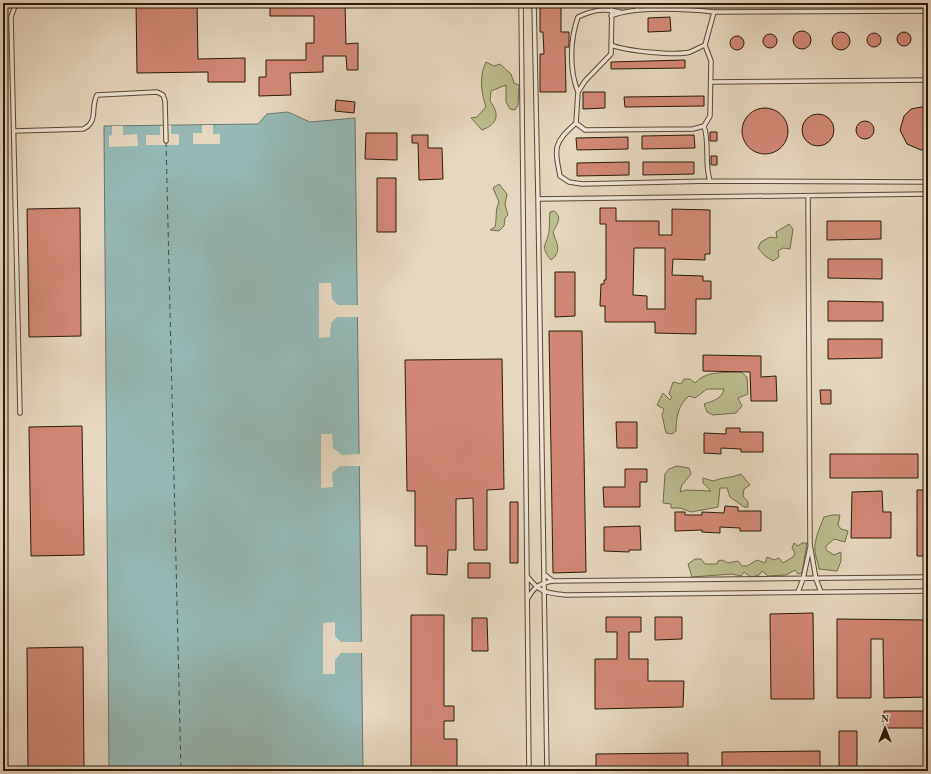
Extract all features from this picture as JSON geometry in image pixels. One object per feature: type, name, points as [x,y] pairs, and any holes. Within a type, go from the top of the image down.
[{"type":"lane","points":[[16,3],[11,18],[20,413]]},
{"type":"lane","points":[[521,3],[529,771]]},
{"type":"lane","points":[[534,3],[545,575],[547,771]]},
{"type":"lane","points":[[578,92],[585,81],[606,62],[611,54],[612,3]]},
{"type":"lane","points":[[635,3],[638,10]]},
{"type":"lane","points":[[620,12],[612,10],[593,10],[578,17],[573,30],[574,82],[578,92],[576,123],[559,139],[557,149],[560,176],[569,182],[582,184],[710,181],[928,182]]},
{"type":"lane","points":[[611,16],[620,12],[638,10],[691,10],[714,12],[928,11]]},
{"type":"lane","points":[[576,123],[585,130],[693,129],[704,126],[710,116],[711,82],[711,61],[705,45],[714,12]]},
{"type":"lane","points":[[611,45],[622,50],[689,52],[705,45]]},
{"type":"lane","points":[[711,82],[928,80]]},
{"type":"lane","points":[[14,131],[83,129],[90,126],[93,121],[94,100],[97,95],[157,92],[163,95],[165,100],[166,141]]},
{"type":"lane","points":[[704,126],[706,134],[707,174],[710,181]]},
{"type":"lane","points":[[538,199],[928,194]]},
{"type":"lane","points":[[808,196],[810,544],[816,579],[821,592]]},
{"type":"lane","points":[[798,592],[803,579],[810,544]]},
{"type":"lane","points":[[545,575],[553,581]]},
{"type":"lane","points":[[527,576],[536,587],[545,593],[566,595],[928,591]]},
{"type":"lane","points":[[527,599],[532,589],[545,582],[553,581],[928,577]]},
{"type":"green space","points":[[486,62],[494,66],[500,64],[511,74],[514,83],[519,85],[518,105],[515,110],[510,109],[506,102],[506,85],[491,91],[490,101],[495,110],[496,118],[491,125],[482,130],[471,118],[477,117],[486,107],[483,96],[482,73]]},
{"type":"green space","points":[[499,184],[507,194],[505,205],[508,215],[505,218],[504,226],[499,231],[490,230],[495,227],[499,202],[493,188]]},
{"type":"green space","points":[[554,211],[557,213],[559,218],[553,232],[558,250],[555,257],[551,260],[545,252],[545,246],[549,231],[550,212]]},
{"type":"green space","points":[[789,224],[793,229],[790,249],[783,248],[778,251],[779,257],[773,261],[765,256],[758,248],[761,242],[770,237],[777,238],[776,232]]},
{"type":"green space","points":[[741,372],[747,377],[748,394],[738,398],[742,406],[736,413],[713,415],[707,412],[704,404],[714,401],[721,395],[724,389],[707,389],[695,398],[689,396],[682,403],[676,421],[676,431],[672,434],[666,433],[662,415],[664,409],[657,405],[663,393],[670,400],[672,397],[669,394],[673,382],[681,384],[684,379],[690,379],[695,383],[711,374]]},
{"type":"green space","points":[[677,466],[689,468],[691,474],[682,485],[680,492],[686,490],[711,491],[703,483],[703,478],[713,481],[741,474],[750,485],[744,489],[743,496],[748,502],[748,507],[744,507],[730,497],[727,488],[720,488],[718,507],[691,512],[680,508],[671,508],[671,504],[663,503],[665,474],[669,469]]},
{"type":"green space","points":[[840,515],[838,525],[841,529],[848,531],[845,542],[834,539],[826,546],[826,550],[834,555],[841,552],[841,561],[837,571],[819,569],[815,552],[817,537],[824,517]]},
{"type":"green space","points":[[794,543],[798,546],[802,543],[807,543],[802,573],[798,574],[795,570],[786,575],[768,576],[762,571],[759,575],[751,577],[744,572],[741,576],[732,574],[692,577],[688,564],[695,559],[701,559],[705,564],[717,564],[718,561],[722,560],[728,563],[738,561],[742,566],[747,566],[757,560],[765,563],[767,557],[774,560],[779,558],[783,563],[793,557],[795,553],[792,548]]},
{"type":"water","points":[[288,112],[310,122],[355,118],[363,771],[109,771],[104,126],[258,124],[267,114]]},
{"type":"pier","points":[[171,125],[171,134],[179,134],[179,145],[146,145],[146,135],[160,135],[160,126]]},
{"type":"pier","points":[[202,125],[213,125],[213,134],[220,134],[220,144],[193,144],[193,133],[202,133]]},
{"type":"pier","points":[[112,126],[123,126],[123,135],[137,134],[138,146],[109,147],[109,136],[112,135]]},
{"type":"pier","points":[[319,283],[331,283],[332,299],[338,305],[358,305],[358,317],[337,317],[331,323],[330,337],[319,338]]},
{"type":"pier","points":[[321,434],[332,434],[333,448],[342,455],[360,454],[360,466],[340,466],[332,473],[333,487],[321,488]]},
{"type":"pier","points":[[335,622],[335,636],[341,642],[362,642],[362,653],[341,653],[335,660],[335,674],[323,674],[323,623]]},
{"type":"building","points":[[136,3],[197,3],[198,59],[245,58],[245,82],[208,82],[208,72],[137,73]]},
{"type":"building","points":[[270,3],[345,3],[346,44],[358,43],[358,70],[347,70],[346,56],[323,56],[323,72],[290,73],[291,95],[259,96],[259,77],[266,77],[266,60],[306,60],[306,43],[314,43],[314,16],[270,16]]},
{"type":"building","points":[[540,3],[561,3],[561,32],[569,32],[569,47],[565,47],[566,92],[540,92],[540,54],[544,54],[543,32],[540,32]]},
{"type":"building","points":[[670,17],[671,31],[648,32],[648,18]]},
{"type":"building","points":[[798,31],[806,31],[811,36],[809,47],[806,49],[798,49],[793,44],[793,36]]},
{"type":"building","points":[[837,32],[845,32],[850,37],[848,48],[845,50],[837,50],[832,45],[832,37]]},
{"type":"building","points":[[901,32],[907,32],[911,36],[911,42],[907,46],[901,46],[897,42],[897,36]]},
{"type":"building","points":[[871,33],[877,33],[881,37],[881,43],[877,47],[871,47],[867,43],[867,37]]},
{"type":"building","points":[[767,34],[773,34],[777,38],[777,44],[773,48],[767,48],[763,44],[763,38]]},
{"type":"building","points":[[734,36],[740,36],[744,40],[744,46],[740,50],[734,50],[730,46],[730,40]]},
{"type":"building","points":[[685,60],[685,68],[611,69],[611,62]]},
{"type":"building","points":[[583,92],[605,92],[605,108],[583,109]]},
{"type":"building","points":[[704,96],[704,106],[625,107],[624,97]]},
{"type":"building","points":[[336,100],[355,102],[354,113],[335,111]]},
{"type":"building","points":[[928,107],[928,149],[921,150],[907,144],[900,130],[904,116],[911,109]]},
{"type":"building","points":[[765,108],[778,112],[784,118],[788,131],[784,144],[778,150],[765,154],[752,150],[746,144],[742,131],[746,118],[752,112]]},
{"type":"building","points":[[818,114],[829,119],[834,130],[829,141],[818,146],[807,141],[802,130],[807,119]]},
{"type":"building","points":[[861,121],[869,121],[874,126],[872,137],[869,139],[861,139],[856,134],[856,126]]},
{"type":"building","points":[[710,132],[717,132],[717,141],[710,141]]},
{"type":"building","points":[[366,133],[397,133],[397,160],[365,159]]},
{"type":"building","points":[[412,135],[428,135],[428,148],[442,148],[443,179],[419,180],[418,143],[412,143]]},
{"type":"building","points":[[694,135],[695,148],[642,149],[642,136]]},
{"type":"building","points":[[628,137],[628,149],[577,150],[576,138]]},
{"type":"building","points":[[711,156],[717,156],[717,165],[711,165]]},
{"type":"building","points":[[629,162],[629,175],[577,176],[577,163]]},
{"type":"building","points":[[643,162],[694,162],[694,174],[643,175]]},
{"type":"building","points":[[377,178],[396,178],[396,232],[377,232]]},
{"type":"building","points":[[80,208],[81,336],[29,337],[27,209]]},
{"type":"building","points":[[600,208],[616,208],[616,221],[659,221],[659,235],[672,235],[672,209],[710,210],[710,254],[705,254],[705,260],[673,259],[672,275],[703,276],[703,281],[711,281],[711,299],[696,299],[696,334],[655,333],[655,322],[605,322],[605,306],[600,306],[601,284],[604,284],[604,280],[606,280],[606,224],[600,224]],"holes":[[[634,248],[665,248],[665,309],[647,309],[647,296],[633,295]]]},
{"type":"building","points":[[827,221],[881,221],[881,239],[827,240]]},
{"type":"building","points":[[828,259],[882,259],[882,279],[828,278]]},
{"type":"building","points":[[555,272],[575,272],[575,316],[555,317]]},
{"type":"building","points":[[828,301],[883,302],[883,321],[828,321]]},
{"type":"building","points":[[549,331],[582,331],[586,572],[553,573]]},
{"type":"building","points":[[828,339],[882,339],[882,358],[828,359]]},
{"type":"building","points":[[703,355],[761,356],[761,377],[776,376],[777,401],[751,401],[750,372],[703,371]]},
{"type":"building","points":[[502,359],[504,489],[487,490],[487,550],[474,550],[473,498],[456,499],[456,550],[448,550],[447,575],[427,574],[427,546],[415,546],[415,491],[407,491],[405,360]]},
{"type":"building","points":[[820,390],[831,390],[831,404],[821,404]]},
{"type":"building","points":[[616,422],[637,422],[637,448],[617,448]]},
{"type":"building","points":[[82,426],[84,555],[31,556],[29,427]]},
{"type":"building","points":[[726,428],[740,428],[740,432],[763,432],[763,452],[741,452],[741,449],[721,448],[721,454],[704,453],[704,433],[726,434]]},
{"type":"building","points":[[830,454],[918,454],[918,478],[830,478]]},
{"type":"building","points":[[625,469],[647,469],[647,482],[640,482],[640,507],[604,507],[603,487],[625,487]]},
{"type":"building","points":[[917,490],[928,490],[928,556],[917,556]]},
{"type":"building","points":[[882,491],[883,512],[891,512],[891,538],[851,538],[852,492]]},
{"type":"building","points":[[510,502],[518,502],[518,563],[510,563]]},
{"type":"building","points":[[725,506],[738,507],[738,511],[761,511],[761,531],[740,531],[740,528],[720,527],[720,533],[702,532],[702,530],[675,531],[675,512],[685,512],[685,515],[702,515],[702,512],[724,513]]},
{"type":"building","points":[[640,526],[641,550],[629,550],[629,552],[604,551],[604,527]]},
{"type":"building","points":[[468,563],[490,563],[490,578],[468,578]]},
{"type":"building","points":[[813,613],[814,699],[771,699],[770,614]]},
{"type":"building","points":[[411,615],[444,615],[444,706],[454,706],[454,721],[444,721],[444,739],[457,739],[457,771],[411,771]]},
{"type":"building","points":[[606,617],[641,617],[641,632],[629,632],[629,659],[648,659],[648,681],[684,681],[683,707],[595,709],[595,659],[617,659],[617,632],[606,632]]},
{"type":"building","points":[[655,617],[682,617],[682,639],[655,640]]},
{"type":"building","points":[[472,618],[487,618],[488,651],[472,651]]},
{"type":"building","points":[[837,619],[928,620],[928,697],[884,698],[883,639],[871,639],[871,698],[837,698]]},
{"type":"building","points":[[83,647],[84,771],[28,771],[27,648]]},
{"type":"building","points":[[884,711],[928,711],[928,728],[884,728]]},
{"type":"building","points":[[839,731],[857,731],[857,771],[839,771]]},
{"type":"building","points":[[820,751],[820,771],[722,771],[722,752]]},
{"type":"building","points":[[688,753],[688,771],[596,771],[596,754]]},
{"type":"ferry route","points":[[166,142],[181,771]]}]
